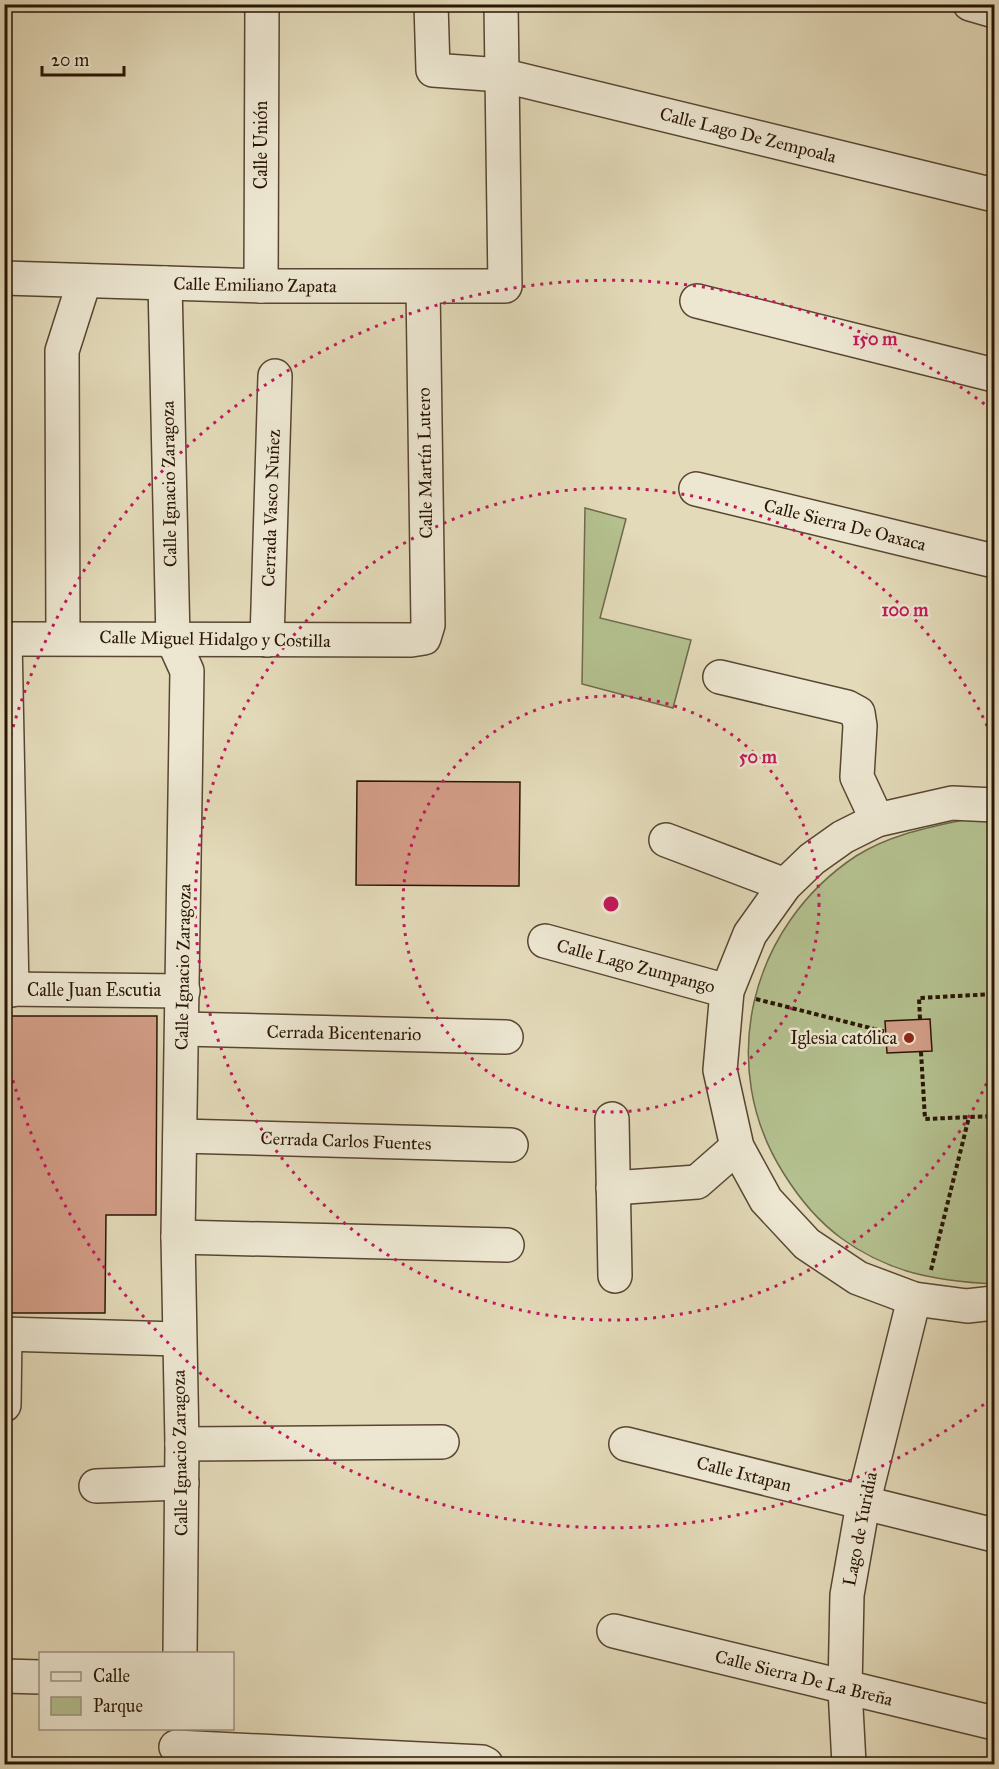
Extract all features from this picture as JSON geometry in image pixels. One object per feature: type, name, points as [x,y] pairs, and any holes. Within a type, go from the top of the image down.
[{"type":"street","name":"Calle Unión","points":[[261,286],[262,4]]},
{"type":"street","name":"Calle Lago De Zempoala","points":[[430,4],[433,70],[501,75],[994,195]]},
{"type":"street","points":[[501,4],[501,75]]},
{"type":"street","points":[[970,4],[994,11]]},
{"type":"street","name":"Calle Emiliano Zapata","points":[[4,278],[261,286],[423,288],[505,286],[501,75]]},
{"type":"street","points":[[63,637],[62,351],[84,282]]},
{"type":"street","name":"Calle Ignacio Zaragoza","points":[[165,283],[172,640],[186,671],[178,1237],[178,1339],[182,1444],[180,1652]]},
{"type":"street","name":"Calle Martín Lutero","points":[[423,288],[428,625],[424,638]]},
{"type":"street","points":[[697,301],[994,375]]},
{"type":"street","name":"Cerrada Vasco Nuñez","points":[[267,640],[275,376]]},
{"type":"street","name":"Calle Sierra De Oaxaca","points":[[696,489],[994,561]]},
{"type":"street","name":"Calle Miguel Hidalgo y Costilla","points":[[5,639],[63,637],[172,640],[411,640],[424,638]]},
{"type":"street","points":[[5,639],[8,990]]},
{"type":"street","points":[[720,677],[848,707],[858,713],[860,726],[857,777],[877,820]]},
{"type":"street","points":[[994,805],[952,802],[877,820],[828,848],[785,885],[750,934],[727,991],[720,1070],[737,1147],[766,1200],[807,1244],[858,1278],[919,1300],[967,1306],[994,1304]]},
{"type":"street","points":[[666,840],[785,885]]},
{"type":"street","name":"Calle Lago Zumpango","points":[[545,941],[727,991]]},
{"type":"street","name":"Calle Juan Escutia","points":[[8,990],[183,991]]},
{"type":"street","name":"Cerrada Bicentenario","points":[[182,1029],[506,1037]]},
{"type":"street","points":[[612,1119],[615,1276]]},
{"type":"street","name":"Cerrada Carlos Fuentes","points":[[180,1136],[512,1145]]},
{"type":"street","points":[[613,1188],[697,1182],[737,1147]]},
{"type":"street","points":[[178,1237],[507,1245]]},
{"type":"street","name":"Lago de Yuridia","points":[[849,1764],[845,1689],[847,1595],[862,1504],[919,1300]]},
{"type":"street","points":[[4,1405],[5,1334],[178,1339]]},
{"type":"street","points":[[182,1444],[442,1442]]},
{"type":"street","name":"Calle Ixtapan","points":[[626,1444],[994,1535]]},
{"type":"street","points":[[96,1486],[182,1483]]},
{"type":"street","name":"Calle Sierra De La Breña","points":[[614,1631],[845,1689],[994,1723]]},
{"type":"street","points":[[4,1676],[39,1677]]},
{"type":"street","points":[[176,1747],[484,1763]]},
{"type":"path","points":[[727,991],[886,1032]]},
{"type":"path","points":[[920,1019],[919,998],[994,994]]},
{"type":"path","points":[[921,1052],[925,1119],[994,1116]]},
{"type":"path","points":[[919,1300],[969,1117]]},
{"type":"green space","points":[[585,508],[626,519],[600,618],[691,640],[673,708],[582,684]]},
{"type":"green space","points":[[963,820],[994,821],[994,1284],[914,1273],[877,1260],[841,1238],[810,1209],[784,1174],[763,1132],[751,1089],[749,1044],[754,1001],[768,959],[790,920],[820,885],[856,856],[895,837]]},
{"type":"building","points":[[357,781],[520,782],[519,886],[356,885]]},
{"type":"building","points":[[4,1016],[157,1016],[156,1215],[106,1215],[105,1313],[4,1313]]},
{"type":"building","name":"Iglesia católica","points":[[930,1019],[932,1051],[887,1053],[885,1021]]},
{"type":"place","name":"Iglesia católica","points":[[909,1038]]}]
